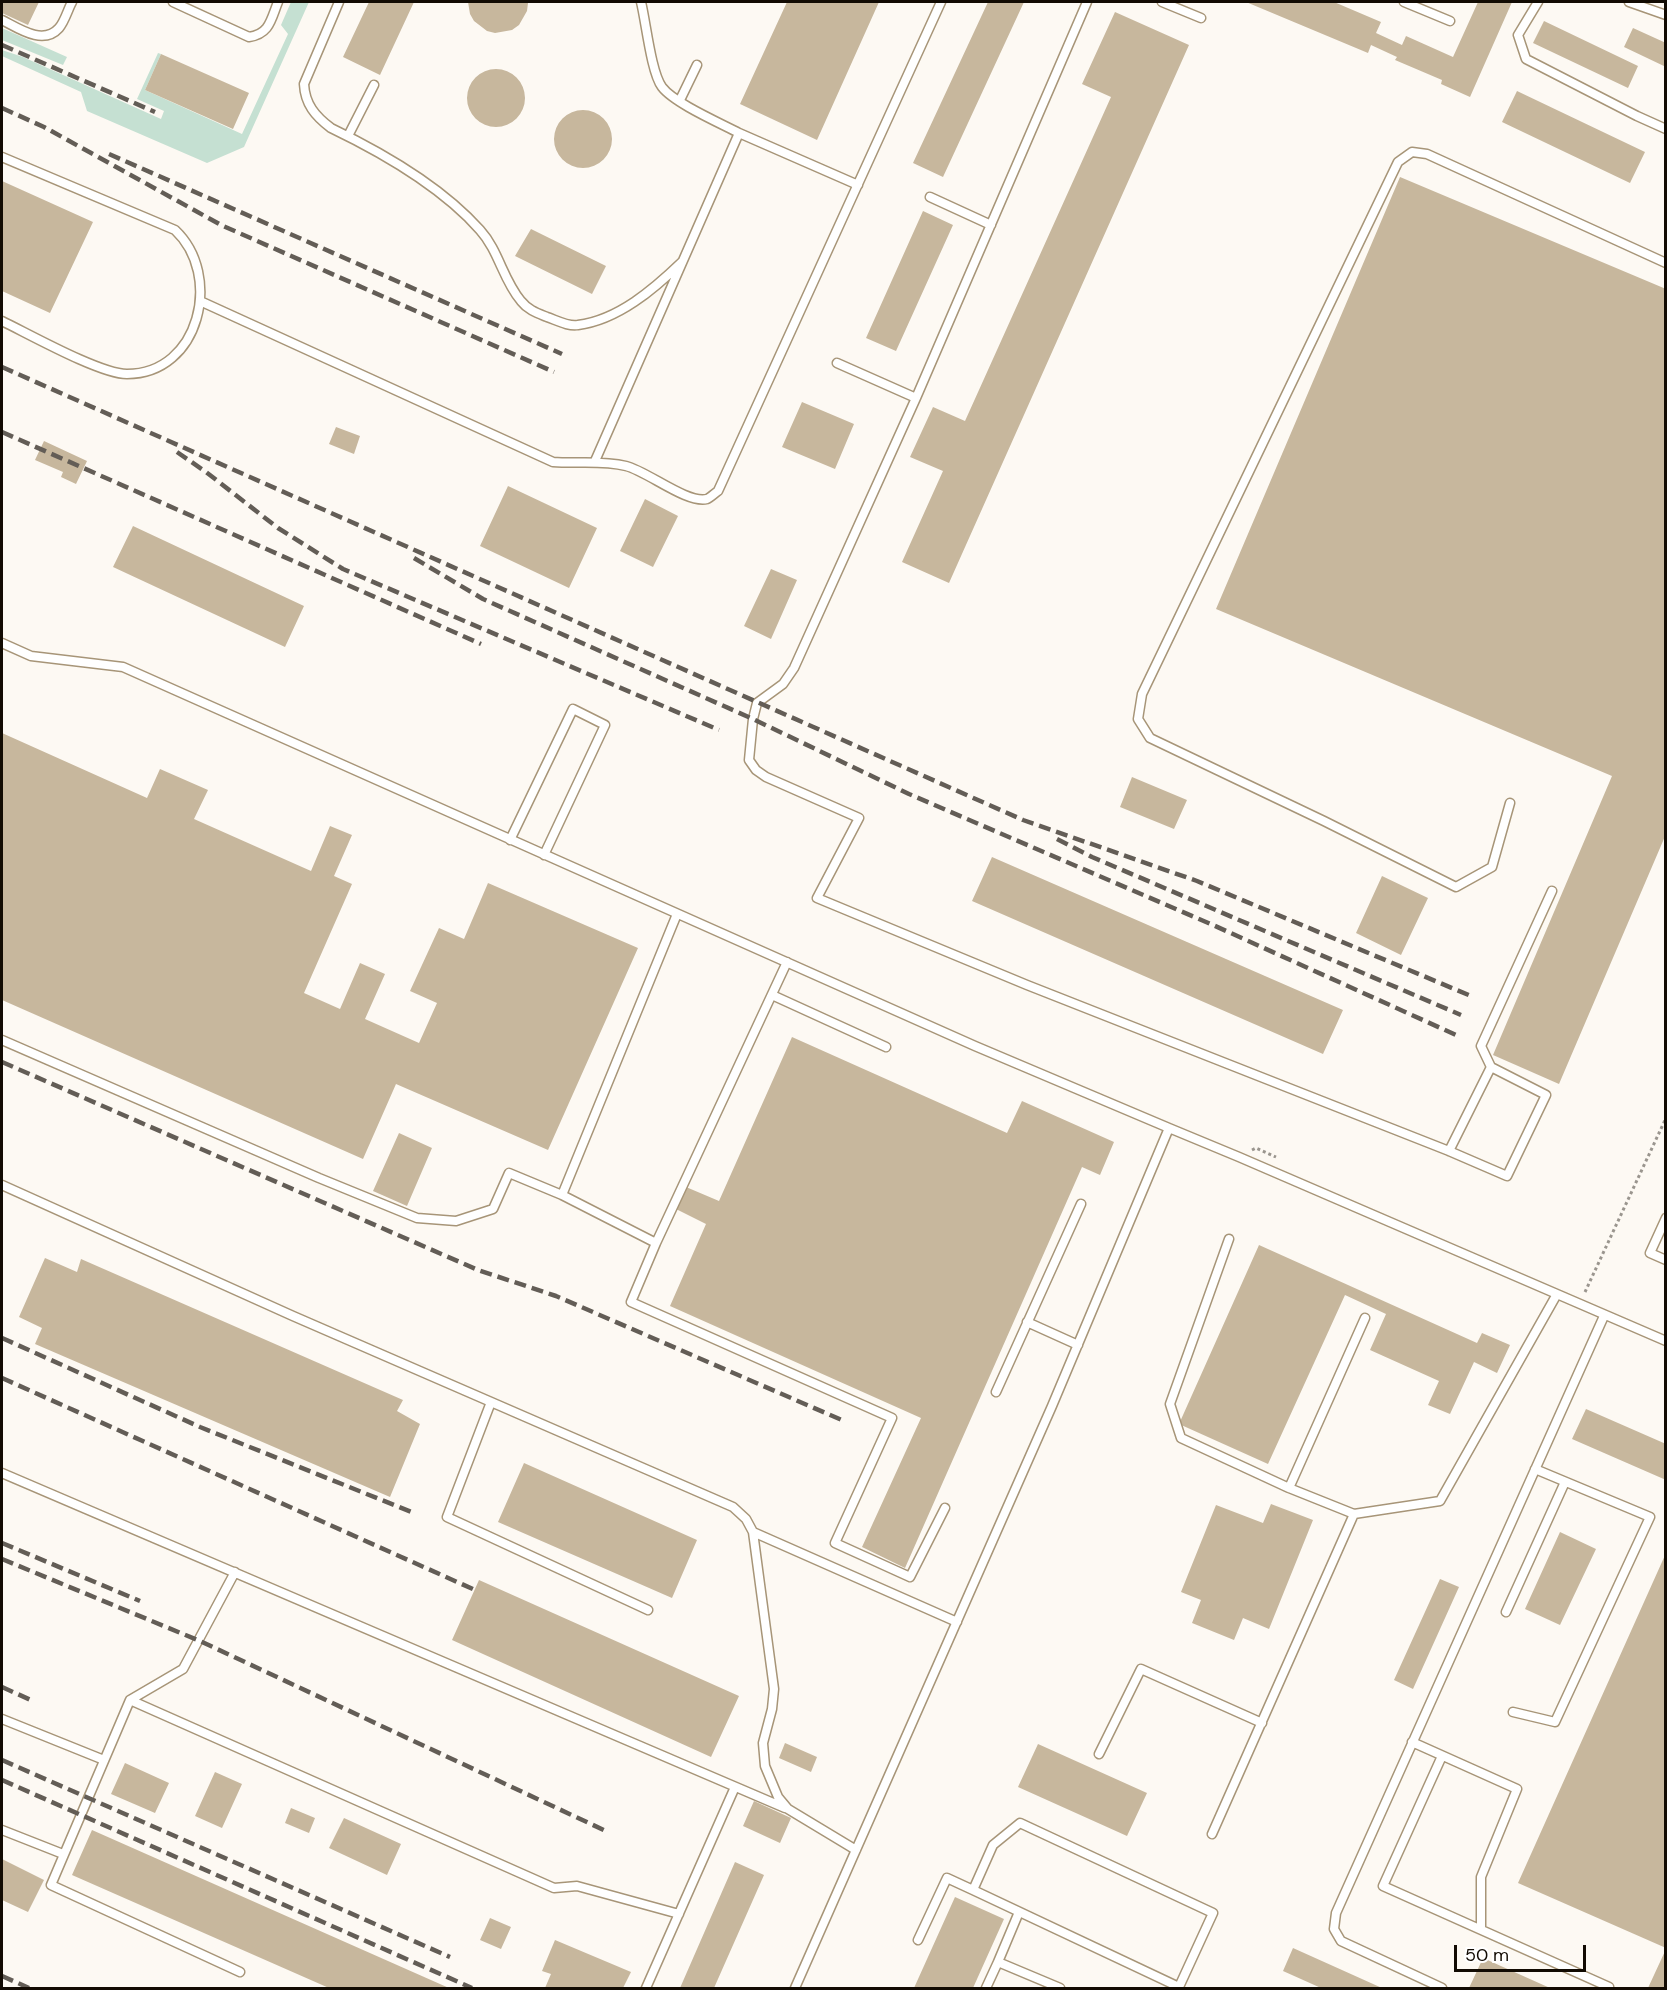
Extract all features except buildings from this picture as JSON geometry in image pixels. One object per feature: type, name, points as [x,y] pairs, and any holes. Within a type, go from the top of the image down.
[{"type":"lane","points":[[2,20],[36,36],[45,35],[59,28],[72,2]]},
{"type":"lane","points":[[173,2],[249,37],[260,35],[267,30],[278,2]]},
{"type":"lane","points":[[339,2],[304,84],[304,96],[317,117],[331,128],[422,179],[458,210],[480,230],[493,247],[520,301],[532,311],[576,326],[599,319],[624,308],[664,279],[682,262]]},
{"type":"lane","points":[[641,2],[656,77],[663,89],[739,133],[858,185]]},
{"type":"lane","points":[[200,301],[553,462],[576,464],[595,461],[628,467],[691,498],[707,499],[718,491],[941,2]]},
{"type":"lane","points":[[1088,2],[916,398],[794,668],[783,684],[757,703],[749,760],[756,770],[766,777],[859,818],[817,898],[1027,985],[1507,1176],[1546,1095],[1491,1067],[1481,1046],[1552,891]]},
{"type":"lane","points":[[1162,2],[1201,18]]},
{"type":"lane","points":[[1404,2],[1450,21]]},
{"type":"lane","points":[[1538,2],[1518,35],[1526,59],[1665,129]]},
{"type":"lane","points":[[1629,2],[1665,15]]},
{"type":"lane","points":[[680,100],[697,65]]},
{"type":"lane","points":[[348,136],[374,85]]},
{"type":"lane","points":[[595,461],[739,133]]},
{"type":"lane","points":[[1510,803],[1492,867],[1456,886],[1324,820],[1150,738],[1138,719],[1142,694],[1398,162],[1412,152],[1427,154],[1665,263]]},
{"type":"lane","points":[[2,157],[175,231],[186,240],[193,253],[198,270],[200,301],[192,333],[175,356],[152,370],[125,374],[100,368],[2,321]]},
{"type":"lane","points":[[930,197],[991,225]]},
{"type":"lane","points":[[837,363],[916,398]]},
{"type":"lane","points":[[2,643],[31,656],[123,667],[975,1046],[1239,1156],[1665,1341]]},
{"type":"lane","points":[[510,840],[573,709],[605,725],[544,855]]},
{"type":"lane","points":[[562,1195],[677,914]]},
{"type":"lane","points":[[787,962],[656,1243],[631,1302],[892,1418],[835,1543],[910,1577],[945,1508]]},
{"type":"lane","points":[[772,995],[886,1047]]},
{"type":"lane","points":[[2,1040],[417,1218],[456,1221],[493,1209],[509,1173],[562,1195],[656,1243]]},
{"type":"lane","points":[[1449,1151],[1491,1067]]},
{"type":"lane","points":[[795,1989],[1078,1345],[1169,1128]]},
{"type":"lane","points":[[2,1185],[734,1507],[753,1532],[774,1689],[772,1709],[763,1743],[765,1766],[778,1797],[788,1809]]},
{"type":"lane","points":[[996,1392],[1081,1204]]},
{"type":"lane","points":[[1665,1218],[1650,1253],[1665,1260]]},
{"type":"lane","points":[[1229,1239],[1170,1404],[1181,1438],[1289,1488],[1354,1514],[1440,1501],[1557,1294]]},
{"type":"lane","points":[[1442,1989],[1341,1941],[1334,1929],[1336,1912],[1604,1316]]},
{"type":"lane","points":[[1289,1488],[1365,1318]]},
{"type":"lane","points":[[1027,1322],[1078,1345]]},
{"type":"lane","points":[[491,1402],[447,1517],[648,1610]]},
{"type":"lane","points":[[1513,1712],[1555,1722],[1650,1517],[1535,1469]]},
{"type":"lane","points":[[2,1473],[788,1809],[856,1850]]},
{"type":"lane","points":[[1506,1612],[1565,1482]]},
{"type":"lane","points":[[1212,1834],[1354,1514]]},
{"type":"lane","points":[[753,1532],[957,1622]]},
{"type":"lane","points":[[235,1572],[183,1669],[130,1700],[51,1885],[240,1972]]},
{"type":"lane","points":[[1099,1754],[1141,1669],[1262,1723]]},
{"type":"lane","points":[[130,1700],[554,1888],[577,1886],[679,1914]]},
{"type":"lane","points":[[2,1719],[104,1760]]},
{"type":"lane","points":[[1412,1742],[1517,1789],[1481,1877],[1481,1929]]},
{"type":"lane","points":[[1442,1756],[1383,1886],[1609,1986],[1608,1989]]},
{"type":"lane","points":[[646,1989],[735,1786]]},
{"type":"lane","points":[[918,1940],[947,1878],[1179,1988],[1213,1913],[1020,1823],[993,1845],[973,1890]]},
{"type":"lane","points":[[2,1830],[63,1854]]},
{"type":"lane","points":[[986,1989],[1019,1912]]},
{"type":"lane","points":[[998,1962],[1060,1989]]},
{"type":"path","points":[[1585,1292],[1665,1118]]},
{"type":"green space","points":[[291,2],[309,2],[244,147],[207,163],[87,111],[81,92],[2,56],[2,50],[23,57],[161,119],[164,111],[137,99],[158,53],[161,54],[145,90],[242,134],[288,34],[281,25]]},
{"type":"green space","points":[[2,28],[67,57],[63,65],[2,40]]},
{"type":"railway","points":[[2,45],[155,112]]},
{"type":"railway","points":[[2,108],[44,127],[221,225],[554,372]]},
{"type":"railway","points":[[109,154],[562,354]]},
{"type":"railway","points":[[2,367],[1023,820],[1197,881],[1471,996]]},
{"type":"railway","points":[[2,432],[481,644]]},
{"type":"railway","points":[[177,452],[278,528],[343,569],[719,730]]},
{"type":"railway","points":[[414,558],[483,599],[753,719],[909,794],[1213,925],[1456,1035]]},
{"type":"railway","points":[[1057,839],[1092,857],[1461,1015]]},
{"type":"railway","points":[[2,1062],[478,1270],[556,1296],[844,1421]]},
{"type":"railway","points":[[2,1338],[200,1427],[414,1513]]},
{"type":"railway","points":[[2,1378],[475,1590]]},
{"type":"railway","points":[[2,1543],[140,1601]]},
{"type":"railway","points":[[2,1559],[200,1641],[608,1832]]},
{"type":"railway","points":[[2,1687],[33,1701]]},
{"type":"railway","points":[[2,1760],[450,1957]]},
{"type":"railway","points":[[2,1780],[472,1988]]},
{"type":"railway","points":[[2,1976],[29,1988]]}]
